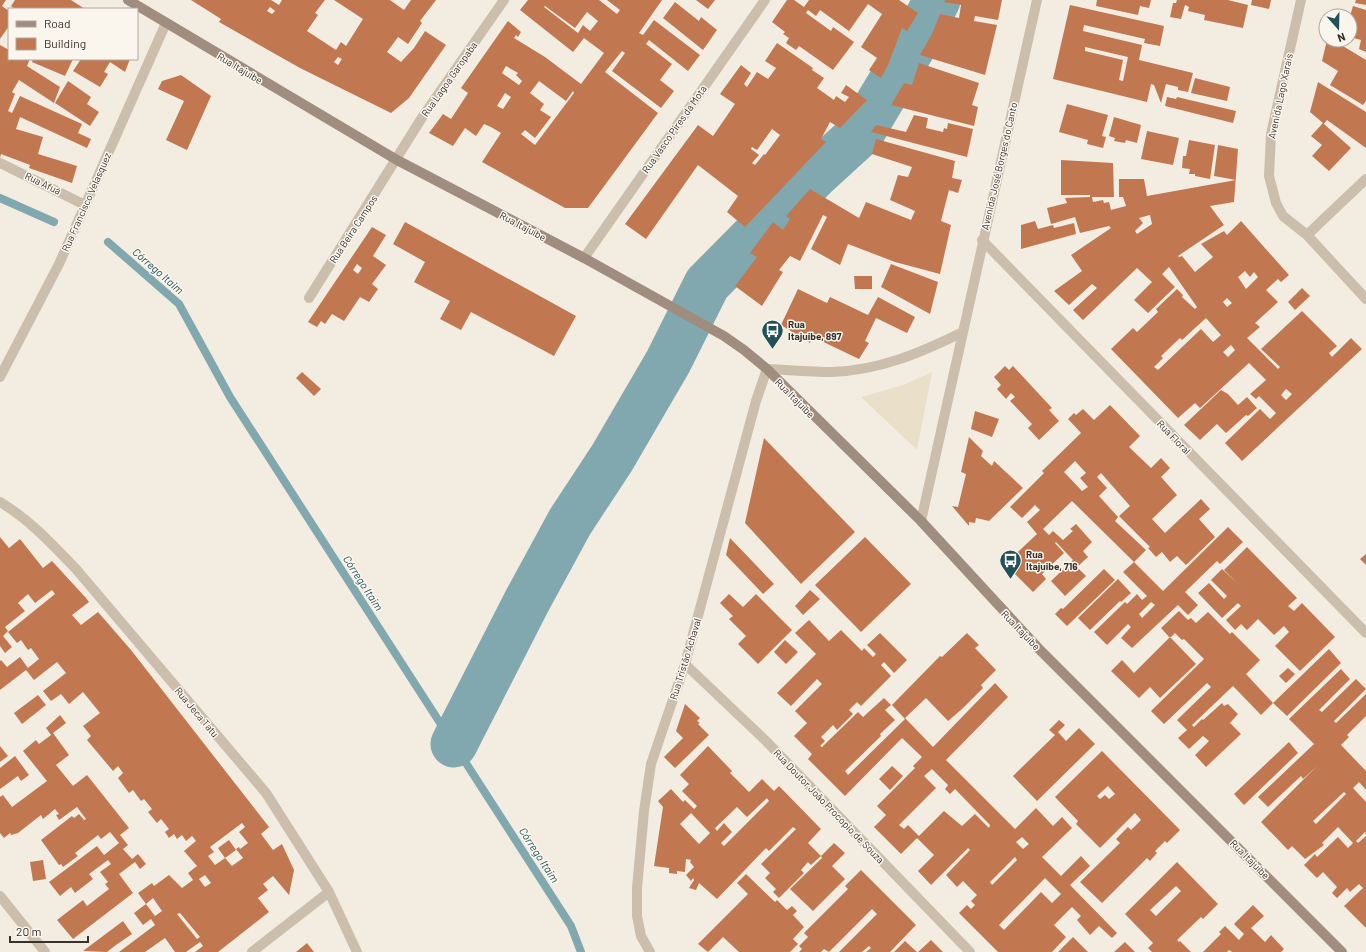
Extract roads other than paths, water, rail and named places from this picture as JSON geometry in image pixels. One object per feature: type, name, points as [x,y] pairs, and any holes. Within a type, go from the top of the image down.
[{"type":"main road","name":"Rua Itajuíbe","points":[[128,0],[397,160],[584,258],[724,336],[744,350],[767,369],[921,521],[1039,649],[1342,952]]},
{"type":"street","name":"Rua Lagoa Garopaba","points":[[397,160],[423,116],[504,0]]},
{"type":"street","name":"Rua Vasco Pires da Mota","points":[[584,258],[765,0]]},
{"type":"street","name":"Avenida José Borges do Canto","points":[[921,521],[982,240],[1037,0]]},
{"type":"street","name":"Avenida Lago Xarais","points":[[1301,0],[1271,134],[1269,176],[1276,203],[1283,216],[1307,236],[1366,299]]},
{"type":"street","name":"Rua Francisco Velasquez","points":[[0,377],[59,264],[166,23]]},
{"type":"street","name":"Rua Beira Campos","points":[[309,298],[397,160]]},
{"type":"street","name":"Rua Afuá","points":[[0,163],[83,209]]},
{"type":"street","points":[[1307,236],[1366,180]]},
{"type":"street","name":"Rua Floral","points":[[982,240],[1366,633]]},
{"type":"street","points":[[767,369],[832,372],[880,365],[920,353],[962,332]]},
{"type":"street","name":"Rua Tristão Achaval","points":[[650,952],[641,936],[636,916],[644,811],[651,764],[685,664],[756,401],[767,369]]},
{"type":"street","name":"Rua Jeca Tatu","points":[[0,502],[44,536],[76,569],[261,787],[295,836],[329,892],[357,952]]},
{"type":"street","name":"Rua Doutor João Procopio de Souza","points":[[685,664],[766,741],[970,952]]},
{"type":"street","points":[[252,952],[329,892]]},
{"type":"street","points":[[0,896],[45,952]]},
{"type":"waterway","points":[[454,744],[527,601],[570,522],[612,458],[668,362],[707,284],[815,175],[861,133],[914,44],[937,0]]},
{"type":"waterway","points":[[0,198],[54,222]]},
{"type":"waterway","name":"Córrego Itaim","points":[[108,242],[179,304],[230,397],[571,926],[581,952]]},
{"type":"place","name":"Rua Itajuibe, 897","points":[[773,350]]},
{"type":"place","name":"Rua Itajuibe, 716","points":[[1011,580]]}]
